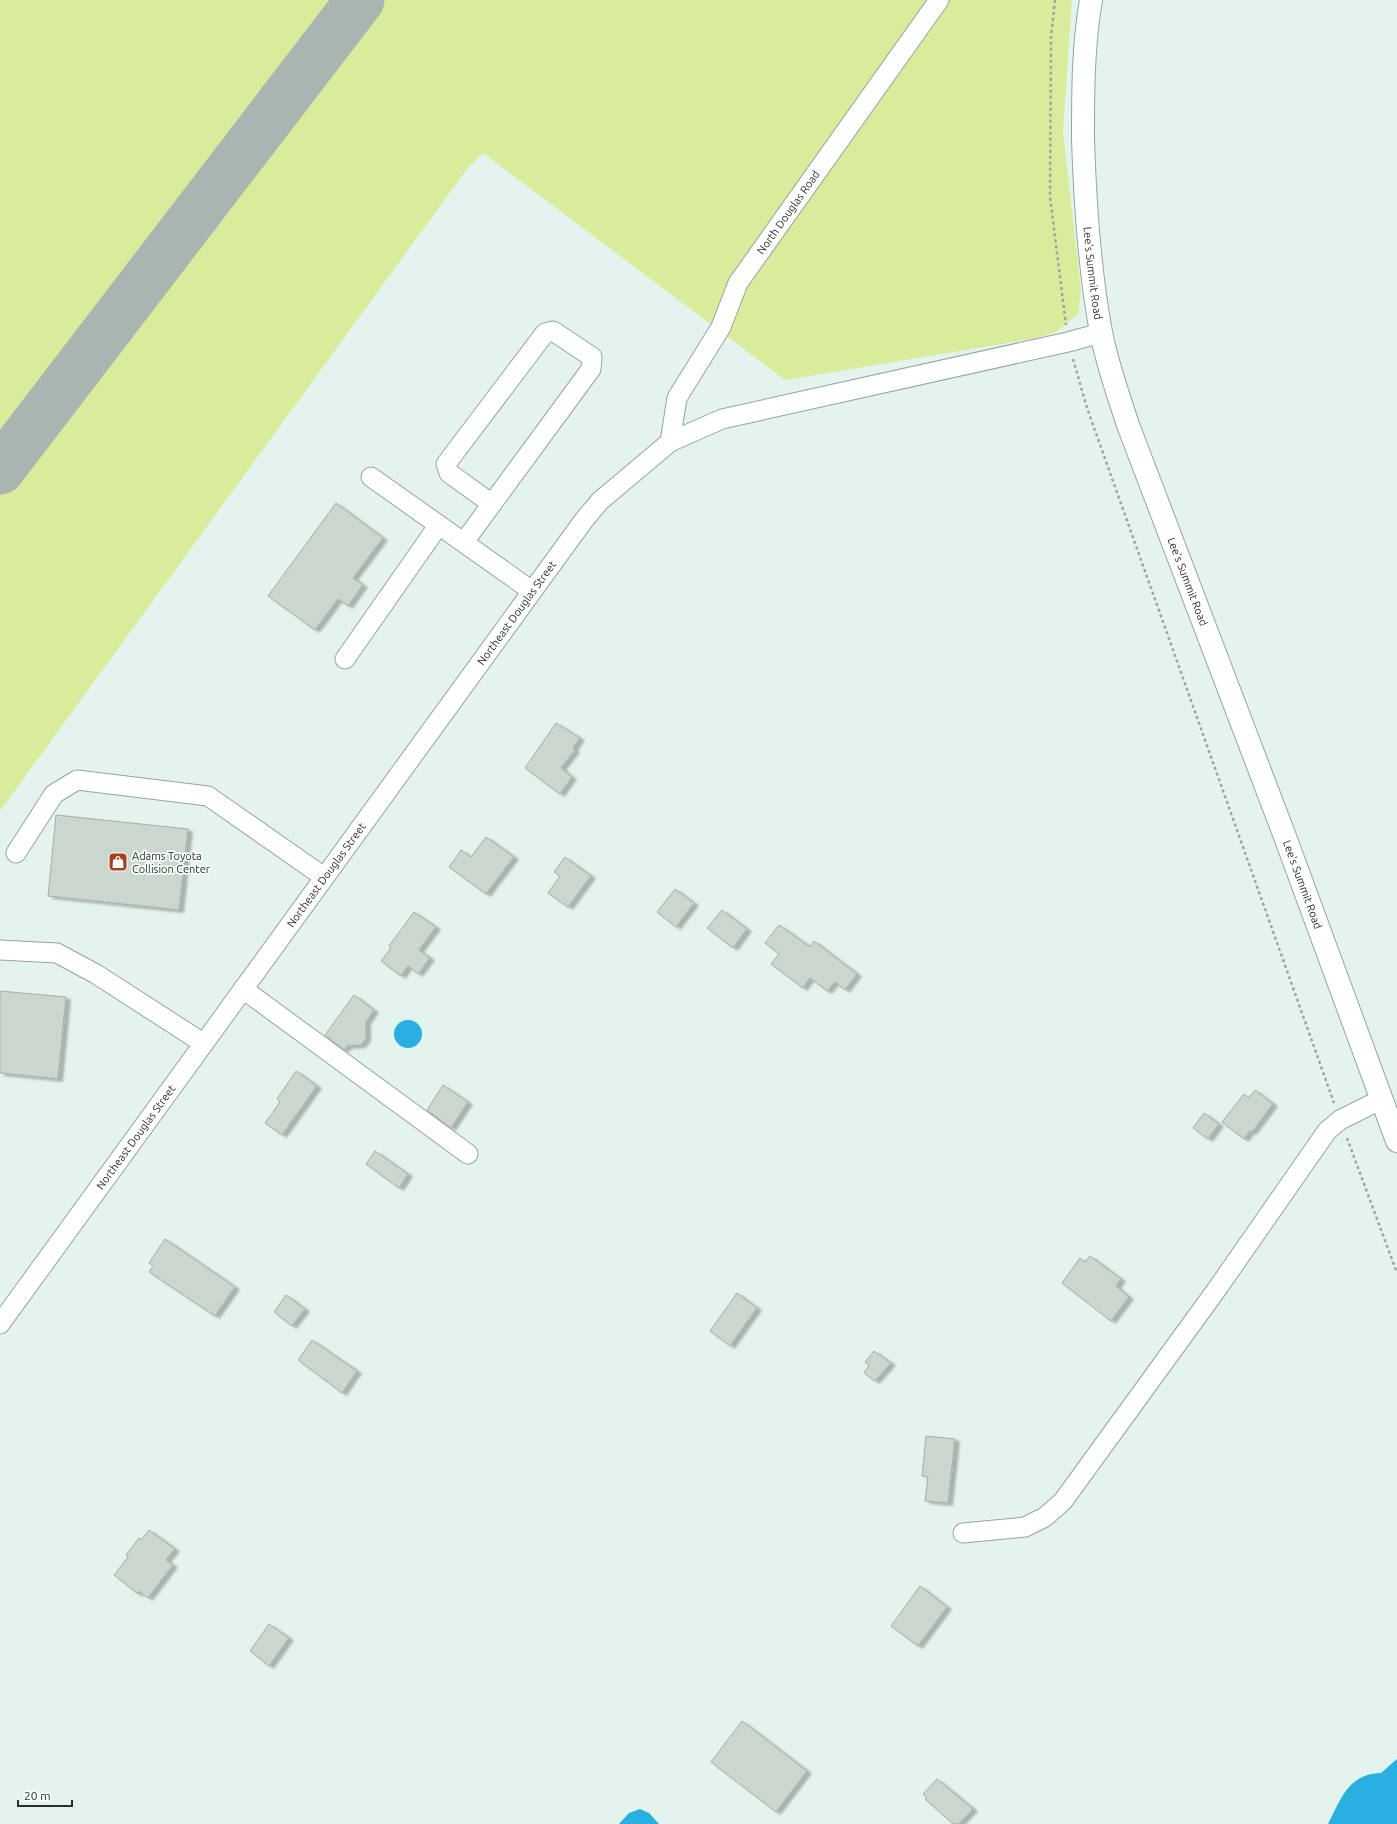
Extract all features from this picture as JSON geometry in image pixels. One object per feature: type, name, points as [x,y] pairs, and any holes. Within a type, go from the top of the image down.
[{"type":"main road","name":"Lee's Summit Road","points":[[1091,0],[1082,79],[1088,246],[1101,333],[1112,376],[1128,425],[1397,1141]]},
{"type":"street","name":"North Douglas Road","points":[[670,442],[677,398],[720,327],[738,283],[939,0]]},
{"type":"street","points":[[464,542],[492,504],[591,369],[592,357],[553,331],[544,333],[446,464],[449,473],[492,504]]},
{"type":"street","name":"Northeast Douglas Street","points":[[0,1324],[532,591],[600,501],[670,442],[722,419],[1068,342],[1101,333]]},
{"type":"street","points":[[371,477],[438,526],[464,542],[532,591]]},
{"type":"street","points":[[345,660],[438,526]]},
{"type":"street","points":[[16,853],[54,794],[77,780],[208,796],[324,877]]},
{"type":"street","points":[[0,950],[57,953],[96,974],[204,1043]]},
{"type":"street","points":[[243,989],[468,1154]]},
{"type":"street","points":[[963,1533],[1025,1528],[1045,1517],[1063,1501],[1217,1289],[1327,1131],[1340,1120],[1382,1099]]},
{"type":"path","points":[[1055,0],[1051,37],[1050,197],[1068,342],[1087,408],[1340,1120],[1397,1273]]},
{"type":"green space","points":[[0,0],[340,0],[52,374],[0,432]]},
{"type":"green space","points":[[376,0],[1072,0],[1063,131],[1081,291],[1078,314],[1056,332],[1037,338],[785,380],[483,153],[467,169],[0,811],[0,493]]},
{"type":"water","points":[[408,1020],[418,1024],[422,1034],[418,1044],[408,1048],[398,1044],[394,1034],[398,1024]]},
{"type":"water","points":[[1397,1759],[1397,1824],[1328,1824],[1342,1797],[1353,1783],[1370,1774],[1381,1773]]},
{"type":"water","points":[[640,1809],[649,1813],[659,1824],[619,1824],[629,1813]]},
{"type":"building","points":[[336,503],[383,538],[353,578],[363,585],[348,606],[338,599],[315,630],[268,596]]},
{"type":"building","points":[[556,723],[580,738],[573,748],[575,750],[561,768],[572,777],[560,794],[525,768]]},
{"type":"building","name":"Adams Toyota Collision Center","points":[[56,815],[188,829],[179,910],[48,896]]},
{"type":"building","points":[[486,837],[514,857],[486,894],[449,867],[461,850],[471,857]]},
{"type":"building","points":[[565,857],[591,876],[568,907],[548,893],[560,876],[554,872]]},
{"type":"building","points":[[675,889],[694,903],[676,927],[657,912]]},
{"type":"building","points":[[722,910],[747,929],[733,948],[707,928]]},
{"type":"building","points":[[414,912],[436,927],[419,950],[430,958],[418,974],[408,966],[401,976],[381,961],[391,948],[389,946]]},
{"type":"building","points":[[779,925],[810,947],[814,941],[857,974],[845,990],[835,982],[827,991],[810,978],[803,988],[771,964],[779,954],[765,943]]},
{"type":"building","points":[[0,991],[66,997],[58,1079],[0,1073]]},
{"type":"building","points":[[354,995],[374,1010],[366,1022],[366,1039],[361,1045],[347,1046],[344,1050],[325,1035]]},
{"type":"building","points":[[296,1071],[317,1086],[282,1135],[265,1123],[280,1102],[277,1099]]},
{"type":"building","points":[[443,1085],[468,1102],[451,1128],[427,1110]]},
{"type":"building","points":[[1255,1090],[1273,1104],[1252,1132],[1250,1131],[1244,1139],[1222,1122],[1244,1094],[1249,1098]]},
{"type":"building","points":[[1204,1113],[1219,1124],[1208,1139],[1193,1128]]},
{"type":"building","points":[[375,1151],[408,1174],[399,1188],[366,1164]]},
{"type":"building","points":[[165,1239],[235,1287],[215,1316],[149,1272],[153,1266],[149,1263]]},
{"type":"building","points":[[1090,1256],[1121,1279],[1116,1286],[1129,1297],[1111,1321],[1062,1283],[1080,1258],[1085,1262]]},
{"type":"building","points":[[737,1293],[757,1308],[730,1346],[710,1331]]},
{"type":"building","points":[[286,1295],[305,1309],[292,1326],[274,1312]]},
{"type":"building","points":[[312,1340],[357,1371],[342,1393],[298,1360]]},
{"type":"building","points":[[874,1351],[891,1363],[875,1381],[864,1373],[869,1365],[865,1362]]},
{"type":"building","points":[[926,1436],[955,1439],[948,1503],[925,1501],[928,1477],[922,1476]]},
{"type":"building","points":[[149,1530],[175,1549],[166,1560],[173,1565],[148,1598],[139,1591],[138,1594],[114,1575],[128,1557],[126,1555],[139,1538],[141,1540]]},
{"type":"building","points":[[920,1586],[947,1607],[918,1646],[891,1626]]},
{"type":"building","points":[[269,1624],[289,1638],[269,1666],[250,1651]]},
{"type":"building","points":[[742,1721],[807,1771],[776,1812],[711,1762]]},
{"type":"building","points":[[937,1779],[973,1809],[959,1824],[953,1824],[925,1799],[927,1798],[923,1794]]},
{"type":"taxiway","points":[[0,470],[360,0]]},
{"type":"place","name":"Adams Toyota Collision Center","points":[[118,862]]}]
